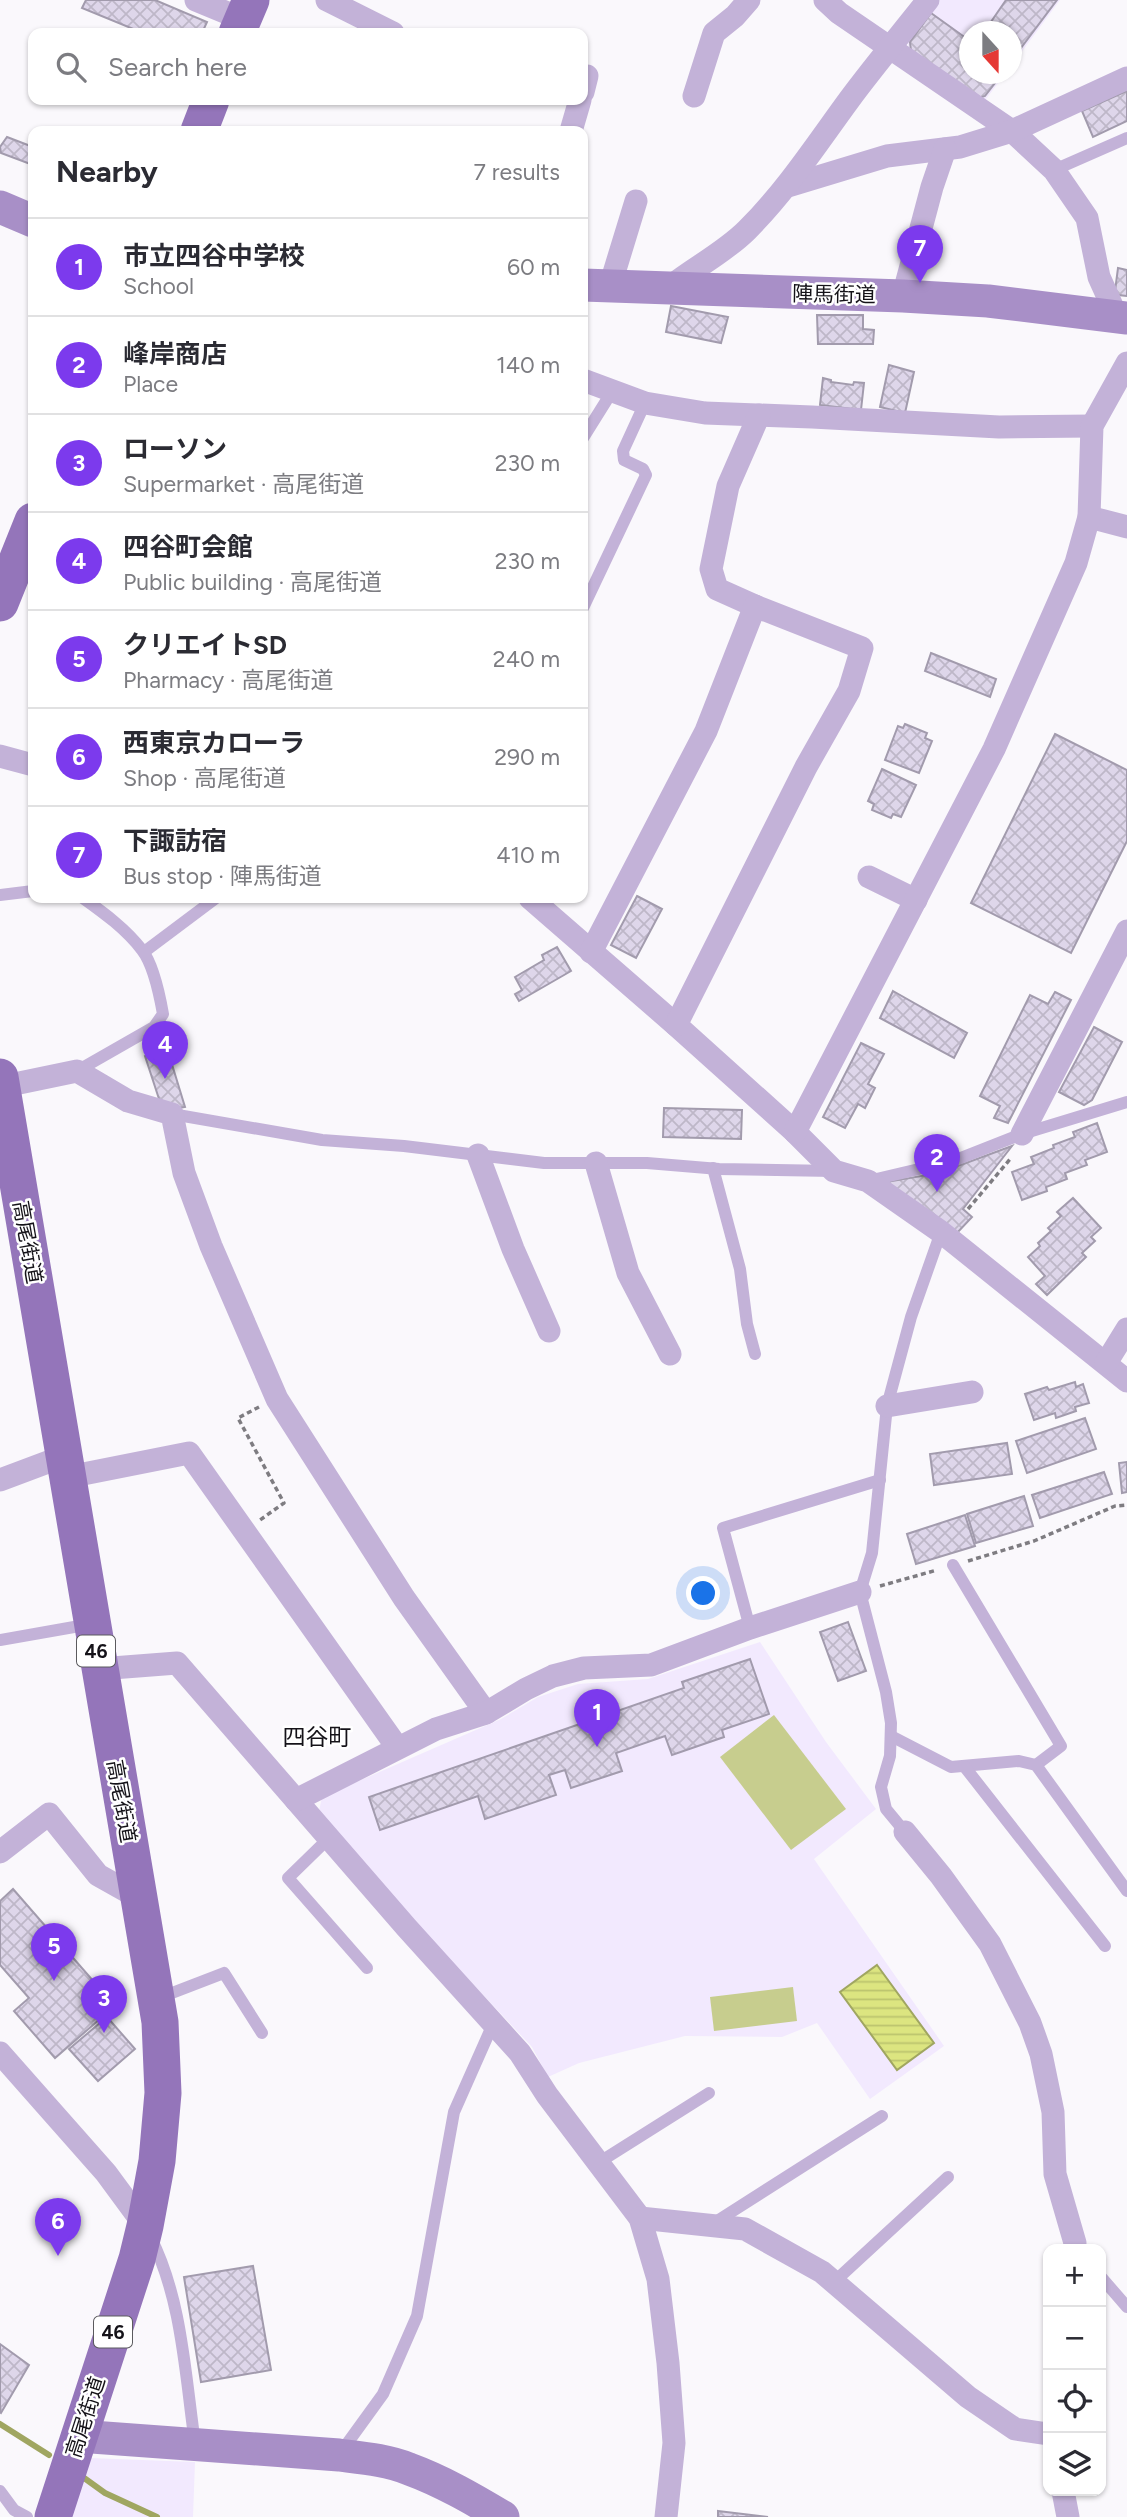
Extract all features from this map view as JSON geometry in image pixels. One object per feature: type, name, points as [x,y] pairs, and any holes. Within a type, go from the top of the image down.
[{"type":"main road","points":[[201,126],[209,105]]},
{"type":"main road","points":[[0,207],[28,219]]},
{"type":"main road","name":"陣馬街道","points":[[596,286],[988,301],[1122,317]]},
{"type":"main road","points":[[0,603],[28,533]]},
{"type":"main road","name":"高尾街道","points":[[1,1083],[160,2022],[163,2093],[157,2161],[137,2259],[53,2517]]},
{"type":"main road","points":[[78,2436],[377,2460],[407,2468],[445,2484],[503,2517]]},
{"type":"street","points":[[196,0],[243,18]]},
{"type":"street","points":[[327,0],[383,28]]},
{"type":"street","points":[[694,96],[714,33],[749,0]]},
{"type":"street","points":[[825,0],[839,13],[1012,131],[1054,170],[1087,218],[1099,277],[1122,317]]},
{"type":"street","points":[[670,287],[720,254],[745,232],[788,186],[850,98],[928,0]]},
{"type":"street","points":[[788,186],[887,156],[960,147],[1012,131],[1127,78]]},
{"type":"street","points":[[572,126],[579,105]]},
{"type":"street","points":[[902,296],[945,149]]},
{"type":"street","points":[[596,286],[636,201]]},
{"type":"street","points":[[795,1132],[994,749],[1076,563],[1089,517],[1092,426],[1127,363]]},
{"type":"street","points":[[588,382],[645,403],[705,414],[999,427],[1092,426]]},
{"type":"street","points":[[676,1025],[806,767],[849,691],[862,648],[717,589],[711,569],[728,486],[759,415]]},
{"type":"street","points":[[1089,517],[1127,527]]},
{"type":"street","points":[[592,952],[706,730],[755,606]]},
{"type":"street","points":[[0,756],[28,764]]},
{"type":"street","points":[[869,877],[916,900]]},
{"type":"street","points":[[536,903],[676,1025],[795,1132],[834,1171],[868,1181],[941,1232],[1127,1381]]},
{"type":"street","points":[[1027,1133],[1127,931]]},
{"type":"street","points":[[1,1083],[77,1071],[128,1101],[172,1114],[184,1172],[211,1246],[277,1399],[404,1598],[486,1713]]},
{"type":"street","points":[[478,1154],[513,1249],[549,1331]]},
{"type":"street","points":[[596,1163],[628,1273],[670,1354]]},
{"type":"street","points":[[1106,1363],[1127,1329]]},
{"type":"street","points":[[887,1406],[972,1392]]},
{"type":"street","points":[[0,1480],[66,1466],[189,1453],[397,1747]]},
{"type":"street","points":[[296,1800],[436,1729],[486,1713],[553,1676],[584,1668],[651,1665],[750,1628],[860,1592]]},
{"type":"street","points":[[99,1669],[177,1662],[520,2053],[547,2095],[640,2218],[658,2279],[668,2363],[674,2443],[666,2517]]},
{"type":"street","points":[[0,1852],[49,1814],[97,1875],[139,1898]]},
{"type":"street","points":[[905,1832],[990,1944],[1030,2023],[1041,2054],[1053,2112],[1055,2174],[1075,2244]]},
{"type":"street","points":[[0,2053],[106,2173],[145,2226]]},
{"type":"street","points":[[640,2218],[746,2229],[822,2272],[968,2397],[1015,2429],[1043,2433]]},
{"type":"street","points":[[1064,2496],[1068,2517]]},
{"type":"lane","points":[[1054,170],[1127,138]]},
{"type":"lane","points":[[588,430],[613,390]]},
{"type":"lane","points":[[588,597],[646,475],[643,469],[624,460],[623,451],[645,403]]},
{"type":"lane","points":[[0,895],[28,892]]},
{"type":"lane","points":[[77,1071],[154,1027],[163,1014],[160,996],[144,952],[110,917],[90,903]]},
{"type":"lane","points":[[144,952],[209,903]]},
{"type":"lane","points":[[868,1181],[953,1161],[1027,1133],[1127,1102]]},
{"type":"lane","points":[[172,1114],[322,1140],[478,1154],[544,1163],[647,1163],[713,1168],[834,1171]]},
{"type":"lane","points":[[713,1168],[740,1269],[747,1324],[755,1354]]},
{"type":"lane","points":[[905,1832],[886,1809],[881,1787],[890,1756],[887,1692],[860,1592],[872,1553],[887,1406],[911,1317],[941,1232]]},
{"type":"lane","points":[[750,1628],[723,1528],[880,1480]]},
{"type":"lane","points":[[953,1565],[1061,1746],[1036,1765]]},
{"type":"lane","points":[[0,1640],[91,1623]]},
{"type":"lane","points":[[891,1736],[951,1767],[1019,1761],[1036,1765],[1127,1891]]},
{"type":"lane","points":[[964,1766],[1105,1946]]},
{"type":"lane","points":[[329,1838],[288,1878],[367,1968]]},
{"type":"lane","points":[[156,2000],[223,1973],[262,2033]]},
{"type":"lane","points":[[339,2455],[383,2394],[417,2316],[454,2112],[493,2024]]},
{"type":"lane","points":[[598,2163],[709,2093]]},
{"type":"lane","points":[[710,2225],[882,2116]]},
{"type":"lane","points":[[834,2282],[948,2177]]},
{"type":"lane","points":[[145,2226],[164,2263],[174,2306],[195,2445]]},
{"type":"lane","points":[[1106,2283],[1127,2306]]},
{"type":"lane","points":[[0,2491],[14,2510],[27,2517]]},
{"type":"path","points":[[968,1209],[1027,1133]]},
{"type":"path","points":[[244,1531],[284,1503],[238,1418],[277,1399]]},
{"type":"path","points":[[860,1592],[1034,1541],[1115,1506],[1127,1505]]},
{"type":"shaded area","points":[[940,0],[1060,0],[1022,51],[1022,21],[959,21],[959,84],[997,84],[986,99],[976,101],[908,53],[908,40]]},
{"type":"shaded area","points":[[760,1642],[826,1742],[876,1809],[814,1859],[944,2046],[870,2099],[817,2023],[782,2037],[685,2036],[579,2063],[548,2077],[532,2047],[438,1947],[319,1811],[322,1797],[501,1719],[538,1697],[578,1684],[648,1679]]},
{"type":"shaded area","points":[[774,1715],[846,1809],[791,1850],[720,1757]]},
{"type":"shaded area","points":[[877,1965],[934,2043],[897,2070],[840,1992]]},
{"type":"shaded area","points":[[793,1987],[797,2021],[714,2031],[710,1997]]},
{"type":"shaded area","points":[[90,2458],[195,2462],[193,2517],[71,2517]]},
{"type":"building","points":[[86,0],[155,0],[207,22],[204,28],[131,28],[82,8]]},
{"type":"building","points":[[1006,0],[1057,0],[1022,47],[1022,21],[992,21]]},
{"type":"building","points":[[931,13],[959,33],[959,84],[994,84],[985,96],[976,99],[911,51],[910,42]]},
{"type":"building","points":[[1127,91],[1127,121],[1093,137],[1082,111]]},
{"type":"building","points":[[7,137],[28,145],[28,163],[1,153],[0,147]]},
{"type":"building","points":[[1118,268],[1127,270],[1127,296],[1118,295],[1115,291]]},
{"type":"building","points":[[671,306],[728,317],[721,343],[666,332]]},
{"type":"building","points":[[817,315],[863,315],[863,329],[874,330],[873,344],[818,344]]},
{"type":"building","points":[[889,365],[914,372],[905,413],[880,407]]},
{"type":"building","points":[[823,378],[853,385],[854,382],[864,383],[861,410],[820,405]]},
{"type":"building","points":[[931,653],[996,679],[990,697],[925,671]]},
{"type":"building","points":[[905,724],[927,733],[925,738],[932,741],[919,773],[885,760],[898,726],[903,728]]},
{"type":"building","points":[[1055,734],[1127,770],[1127,841],[1071,953],[971,903]]},
{"type":"building","points":[[882,769],[916,785],[901,817],[893,814],[891,818],[872,810],[874,804],[868,801]]},
{"type":"building","points":[[637,896],[662,909],[636,958],[611,945]]},
{"type":"building","points":[[557,947],[571,971],[519,1001],[515,994],[522,990],[515,977],[544,960],[542,955]]},
{"type":"building","points":[[893,991],[967,1033],[954,1058],[880,1018]]},
{"type":"building","points":[[1055,992],[1071,1000],[1008,1123],[994,1118],[1000,1106],[980,1096],[1030,995],[1048,1004]]},
{"type":"building","points":[[1094,1027],[1122,1042],[1092,1100],[1084,1105],[1059,1092]]},
{"type":"building","points":[[861,1043],[884,1054],[868,1084],[875,1088],[865,1108],[858,1104],[845,1128],[823,1117]]},
{"type":"building","points":[[167,1048],[185,1107],[179,1108],[160,1102],[145,1056]]},
{"type":"building","points":[[664,1108],[742,1110],[741,1139],[663,1137]]},
{"type":"building","points":[[1097,1123],[1107,1152],[1085,1160],[1087,1165],[1065,1173],[1067,1179],[1046,1187],[1047,1191],[1022,1200],[1012,1172],[1034,1164],[1031,1157],[1075,1137],[1073,1132]]},
{"type":"building","points":[[1012,1146],[963,1209],[972,1217],[957,1233],[886,1182],[939,1173]]},
{"type":"building","points":[[1073,1198],[1101,1228],[1091,1237],[1095,1241],[1082,1253],[1086,1257],[1047,1295],[1036,1284],[1045,1276],[1028,1257],[1051,1231],[1048,1228],[1061,1216],[1057,1212]]},
{"type":"building","points":[[1075,1382],[1076,1387],[1083,1384],[1089,1403],[1075,1407],[1076,1411],[1056,1418],[1055,1413],[1034,1420],[1025,1394]]},
{"type":"building","points":[[1085,1418],[1096,1449],[1027,1473],[1016,1441]]},
{"type":"building","points":[[1007,1443],[1012,1474],[934,1485],[930,1454]]},
{"type":"building","points":[[1127,1462],[1127,1492],[1122,1493],[1119,1463]]},
{"type":"building","points":[[1104,1472],[1112,1494],[1040,1518],[1032,1495]]},
{"type":"building","points":[[1024,1496],[1033,1526],[976,1543],[967,1514]]},
{"type":"building","points":[[965,1515],[975,1546],[916,1564],[907,1534]]},
{"type":"building","points":[[848,1622],[866,1671],[838,1681],[820,1632]]},
{"type":"building","points":[[750,1659],[769,1714],[722,1730],[724,1737],[672,1755],[665,1736],[616,1753],[622,1771],[571,1788],[565,1770],[549,1775],[556,1795],[485,1819],[478,1796],[380,1830],[369,1797],[684,1688],[682,1682]]},
{"type":"building","points":[[13,1889],[115,2006],[55,2058],[14,2011],[29,1998],[0,1965],[0,1901]]},
{"type":"building","points":[[107,2017],[135,2049],[98,2081],[69,2049]]},
{"type":"building","points":[[253,2266],[271,2370],[201,2382],[184,2277]]},
{"type":"building","points":[[0,2344],[29,2365],[1,2413],[0,2412]]},
{"type":"building","points":[[718,2511],[768,2517],[718,2517]]},
{"type":"waterway","points":[[0,2424],[49,2455]]},
{"type":"waterway","points":[[80,2475],[105,2493],[157,2517]]},
{"type":"place","name":"下諏訪宿","points":[[920,283]]},
{"type":"place","name":"四谷町会館","points":[[165,1079]]},
{"type":"place","name":"峰岸商店","points":[[937,1192]]},
{"type":"place","name":"市立四谷中学校","points":[[597,1747]]},
{"type":"place","name":"クリエイトSD","points":[[54,1981]]},
{"type":"place","name":"ローソン","points":[[104,2033]]},
{"type":"place","name":"西東京カローラ","points":[[58,2256]]},
{"type":"district","name":"四谷町","points":[[317,1737]]}]
